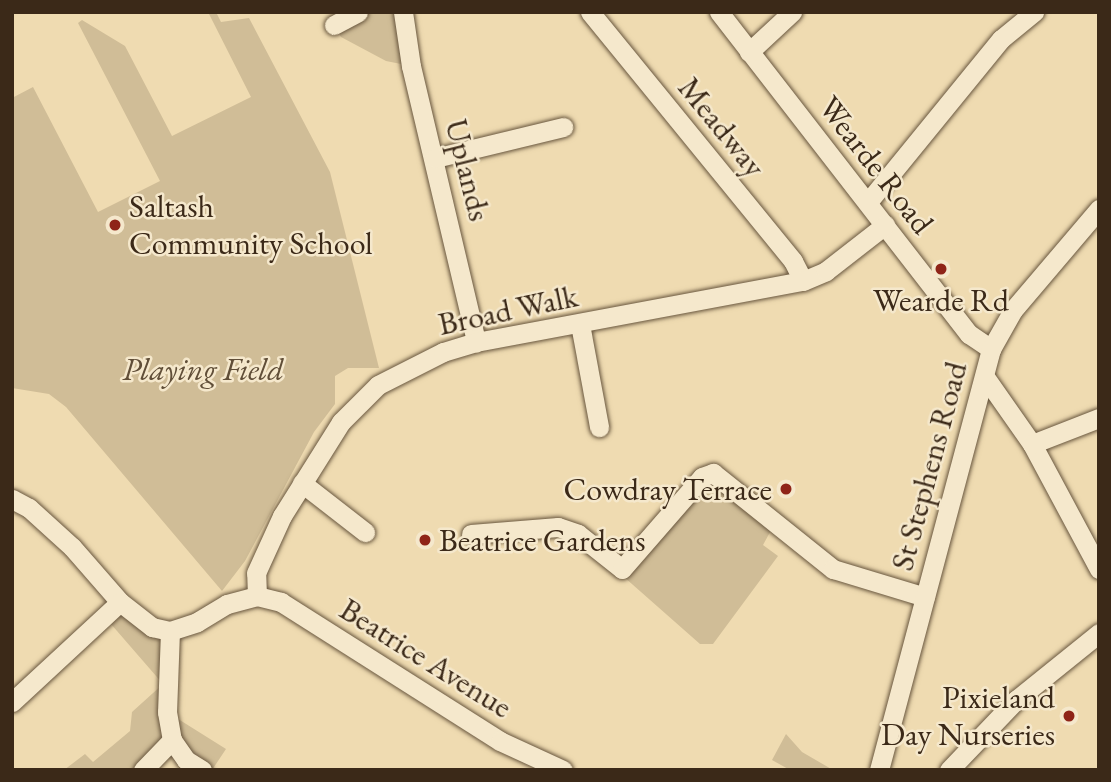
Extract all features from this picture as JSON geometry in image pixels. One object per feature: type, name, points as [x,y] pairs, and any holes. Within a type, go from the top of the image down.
[{"type":"street","points":[[334,25],[358,12]]},
{"type":"street","name":"Uplands","points":[[402,12],[411,66],[435,158],[476,342]]},
{"type":"street","name":"Meadway","points":[[590,12],[779,243],[803,281]]},
{"type":"street","name":"Wearde Road","points":[[719,12],[969,334],[991,349]]},
{"type":"street","points":[[749,52],[792,12]]},
{"type":"street","points":[[868,202],[1001,39],[1034,12]]},
{"type":"street","points":[[435,158],[563,127]]},
{"type":"street","name":"St Stephens Road","points":[[878,770],[991,349],[1013,310],[1099,209]]},
{"type":"street","name":"Broad Walk","points":[[257,596],[256,573],[263,551],[341,422],[378,385],[432,357],[476,342],[803,281],[826,271],[885,225]]},
{"type":"street","points":[[580,324],[599,427]]},
{"type":"street","points":[[985,377],[1032,444],[1099,569]]},
{"type":"street","points":[[1032,444],[1099,418]]},
{"type":"street","points":[[471,534],[558,527],[578,534],[626,576],[702,477],[713,473],[724,477],[833,569],[925,597]]},
{"type":"street","points":[[302,483],[365,532]]},
{"type":"street","points":[[12,499],[29,508],[72,547],[120,601],[152,627],[170,631],[197,622],[227,604],[257,596]]},
{"type":"street","name":"Beatrice Avenue","points":[[257,596],[281,602],[438,705],[558,769]]},
{"type":"street","points":[[12,702],[120,601]]},
{"type":"street","points":[[170,631],[167,712],[172,740],[186,760],[202,770]]},
{"type":"street","points":[[949,770],[1016,700],[1099,633]]},
{"type":"street","points":[[143,770],[172,740]]},
{"type":"green space","name":"Playing Field","points":[[208,12],[216,12],[221,22],[249,18],[330,172],[379,368],[348,368],[335,376],[335,404],[314,432],[245,561],[222,591],[66,407],[49,394],[12,388],[12,98],[33,87],[98,212],[160,181],[78,23],[82,20],[125,46],[172,136],[251,97]]},
{"type":"green space","points":[[358,12],[403,12],[411,66],[386,61],[341,37],[334,25]]},
{"type":"green space","points":[[702,477],[775,523],[763,545],[778,556],[713,644],[700,644],[624,577]]},
{"type":"green space","points":[[120,602],[170,631],[167,712],[226,749],[212,770],[202,770],[172,740],[143,770],[64,770],[85,754],[93,762],[130,731],[132,712],[163,684],[104,616]]},
{"type":"green space","points":[[786,734],[802,752],[833,770],[790,770],[772,760]]},
{"type":"place","name":"Saltash Community School","points":[[115,225]]},
{"type":"place","name":"Wearde Rd","points":[[941,269]]},
{"type":"place","name":"Cowdray Terrace","points":[[786,489]]},
{"type":"place","name":"Beatrice Gardens","points":[[425,540]]},
{"type":"place","name":"Pixieland Day Nurseries","points":[[1069,716]]}]
